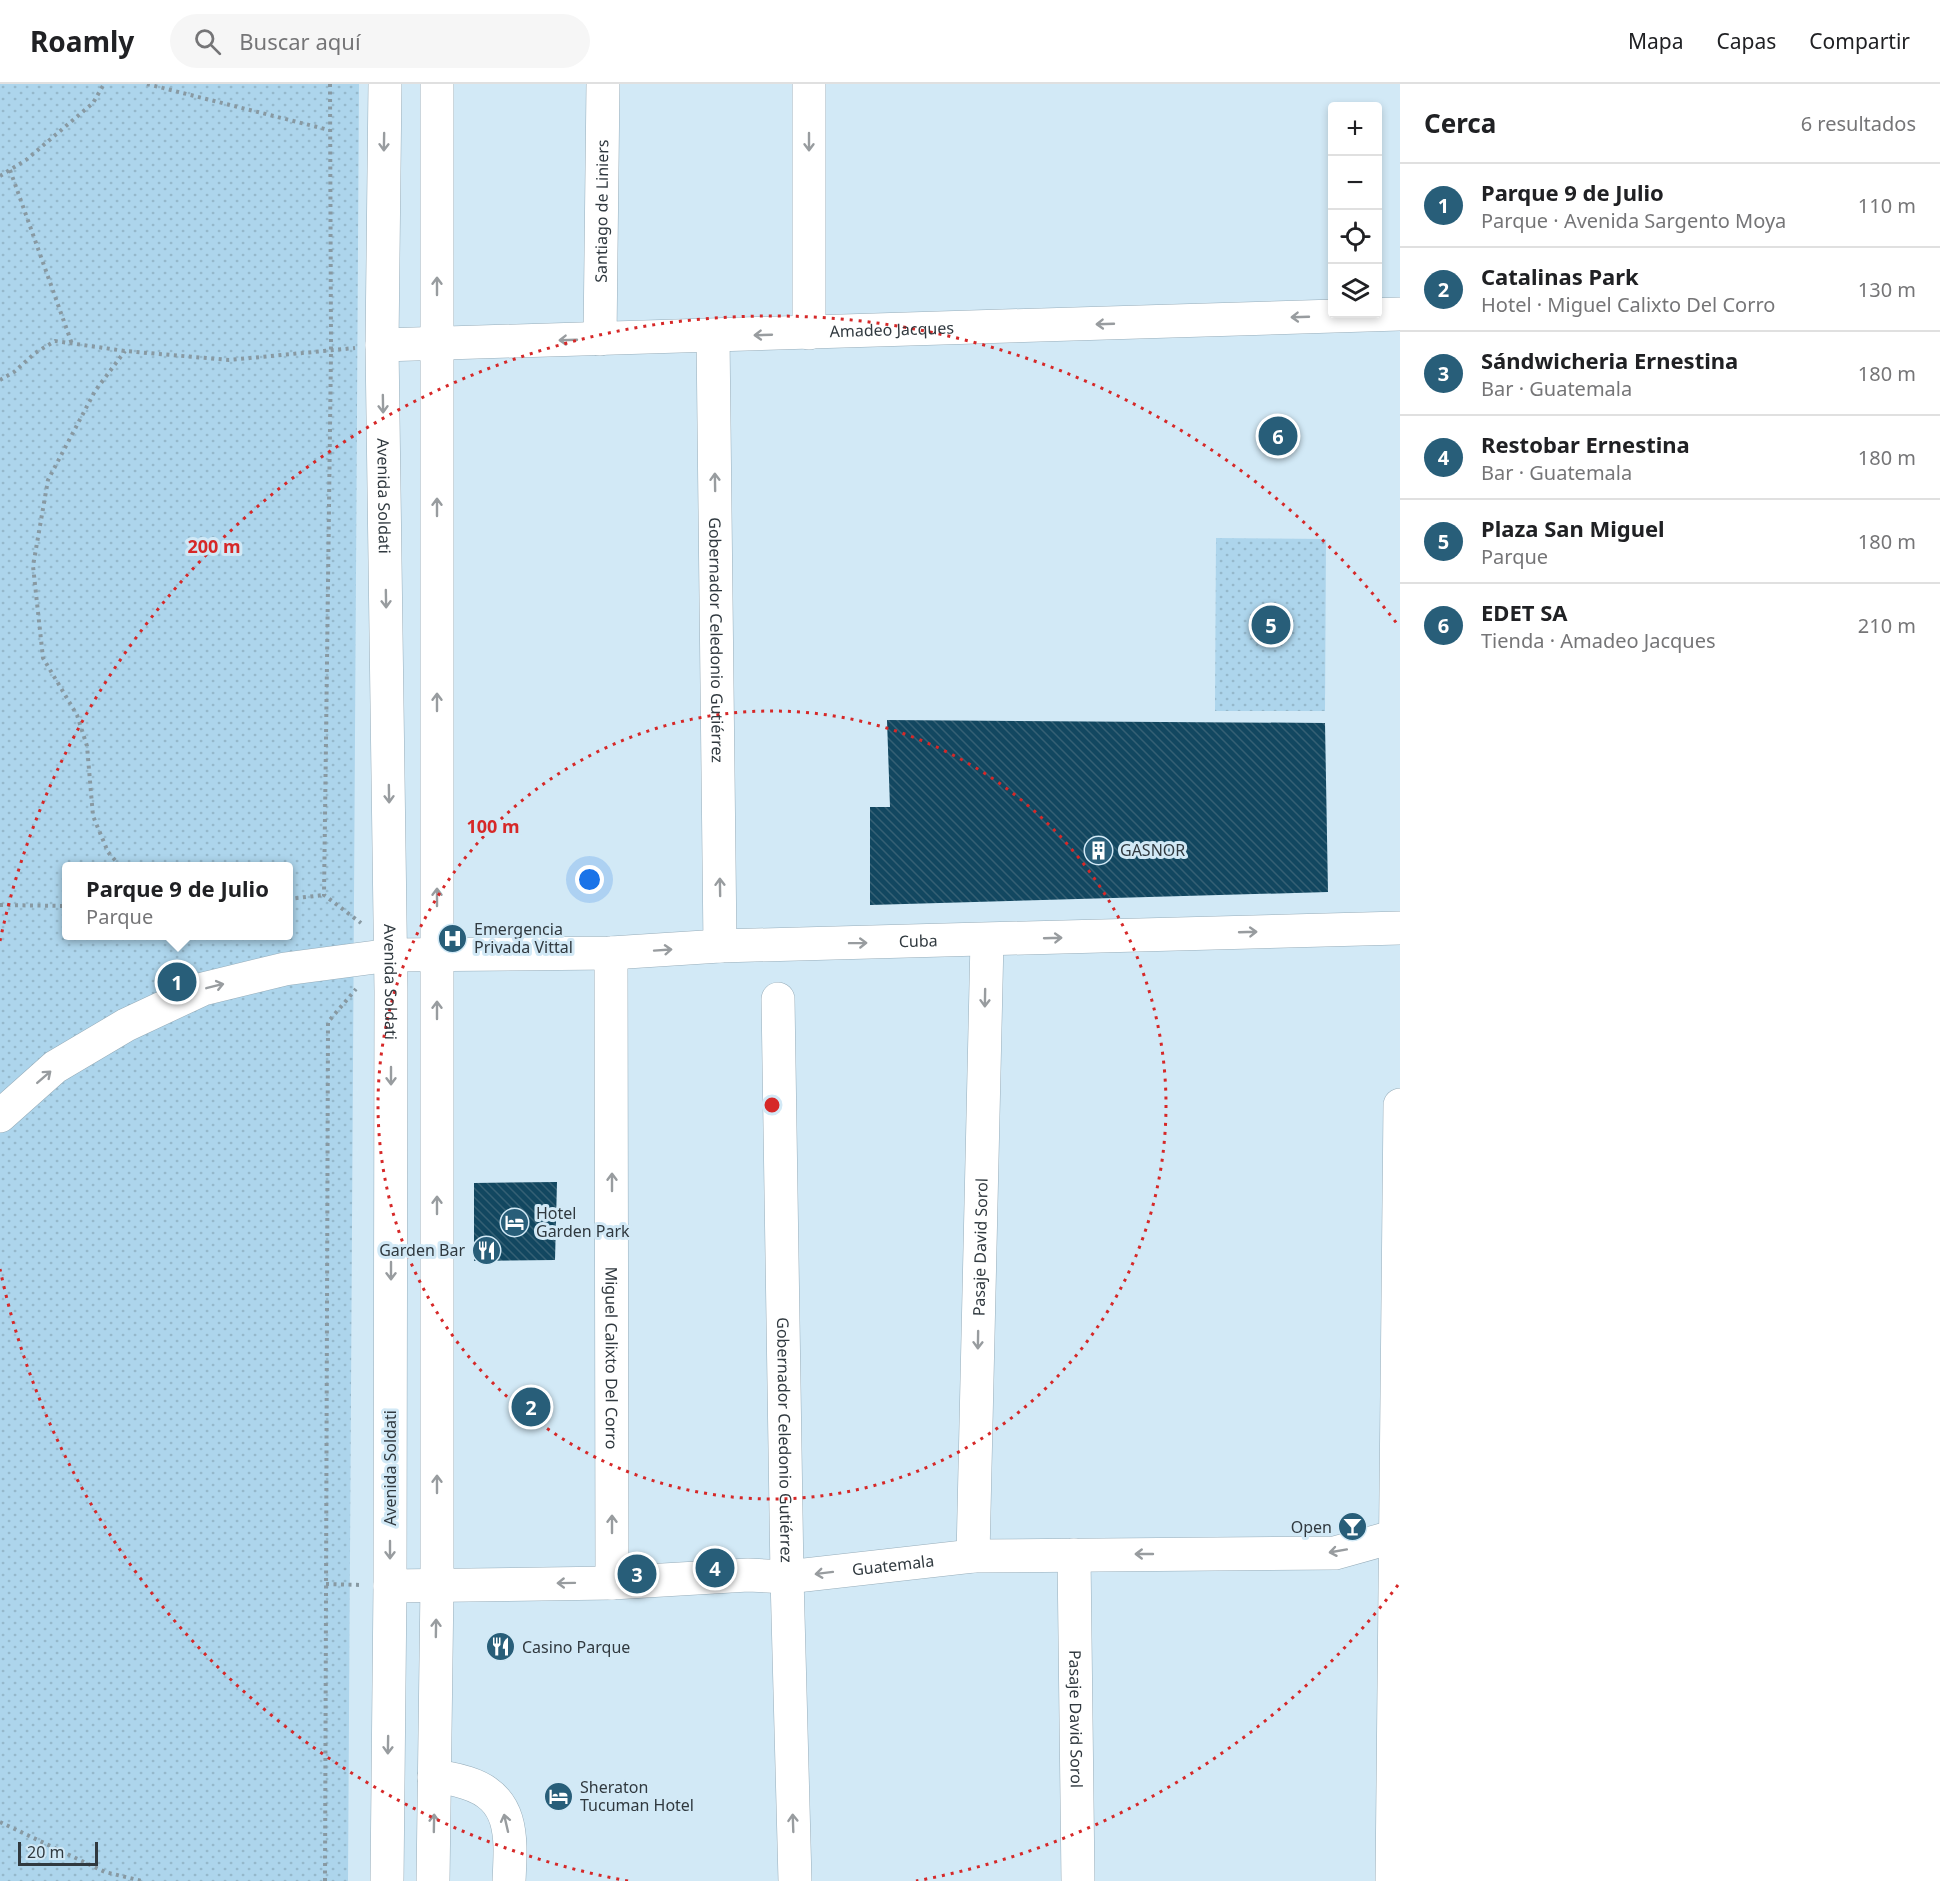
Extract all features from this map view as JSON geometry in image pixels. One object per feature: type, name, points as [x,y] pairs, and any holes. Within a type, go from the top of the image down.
[{"type":"street","name":"Avenida Soldati","points":[[385,84],[382,345],[391,955],[387,1881]]},
{"type":"street","points":[[433,1881],[437,1585],[437,84]]},
{"type":"street","name":"Santiago de Liniers","points":[[600,339],[603,84]]},
{"type":"street","points":[[808,84],[809,333]]},
{"type":"street","name":"Amadeo Jacques","points":[[382,345],[1400,314]]},
{"type":"street","name":"Gobernador Celedonio Gutiérrez","points":[[713,336],[720,946]]},
{"type":"street","name":"Cuba","points":[[0,1116],[55,1067],[126,1025],[203,989],[285,969],[391,955],[611,953],[720,946],[1400,928]]},
{"type":"street","name":"Pasaje David Sorol","points":[[973,1556],[987,940]]},
{"type":"street","name":"Miguel Calixto Del Corro","points":[[611,953],[612,1583]]},
{"type":"street","name":"Gobernador Celedonio Gutiérrez","points":[[778,999],[787,1577],[795,1881]]},
{"type":"street","points":[[1392,1881],[1400,1105]]},
{"type":"street","name":"Guatemala","points":[[390,1586],[612,1583],[748,1575],[787,1577],[973,1556],[1335,1553],[1397,1536]]},
{"type":"street","name":"Pasaje David Sorol","points":[[1074,1555],[1078,1881]]},
{"type":"street","points":[[434,1777],[449,1777],[479,1786],[496,1798],[507,1818],[511,1848],[509,1881]]},
{"type":"path","points":[[0,176],[26,160],[93,103],[104,84]]},
{"type":"path","points":[[147,84],[329,130]]},
{"type":"path","points":[[10,170],[72,344]]},
{"type":"path","points":[[0,380],[14,372],[34,353],[55,341],[125,351],[229,360],[382,345]]},
{"type":"path","points":[[116,862],[108,852],[93,816],[87,746],[77,715],[43,658],[33,566],[48,480],[95,391],[125,351]]},
{"type":"path","points":[[293,898],[324,895]]},
{"type":"path","points":[[0,905],[62,906]]},
{"type":"path","points":[[0,1822],[105,1872],[142,1881]]},
{"type":"shaded area","points":[[0,84],[359,84],[348,1881],[0,1881]]},
{"type":"shaded area","points":[[1216,538],[1326,539],[1325,711],[1215,711]]},
{"type":"building","name":"GASNOR","points":[[887,720],[1325,723],[1328,892],[870,905],[870,807],[890,807]]},
{"type":"building","name":"Hotel Garden Park","points":[[557,1182],[555,1260],[474,1261],[474,1183]]},
{"type":"place","name":"EDET SA","points":[[1278,436]]},
{"type":"place","name":"Plaza San Miguel","points":[[1271,625]]},
{"type":"place","name":"GASNOR","points":[[1099,850]]},
{"type":"place","name":"Emergencia Privada Vittal","points":[[453,938]]},
{"type":"place","name":"Parque 9 de Julio","points":[[177,982]]},
{"type":"place","name":"Hotel Garden Park","points":[[515,1222]]},
{"type":"place","name":"Garden Bar","points":[[486,1250]]},
{"type":"place","name":"Catalinas Park","points":[[531,1407]]},
{"type":"place","name":"Open","points":[[1353,1527]]},
{"type":"place","name":"Restobar Ernestina","points":[[715,1568]]},
{"type":"place","name":"Sándwicheria Ernestina","points":[[637,1574]]},
{"type":"place","name":"Casino Parque","points":[[501,1647]]},
{"type":"place","name":"Sheraton Tucuman Hotel","points":[[559,1796]]}]
